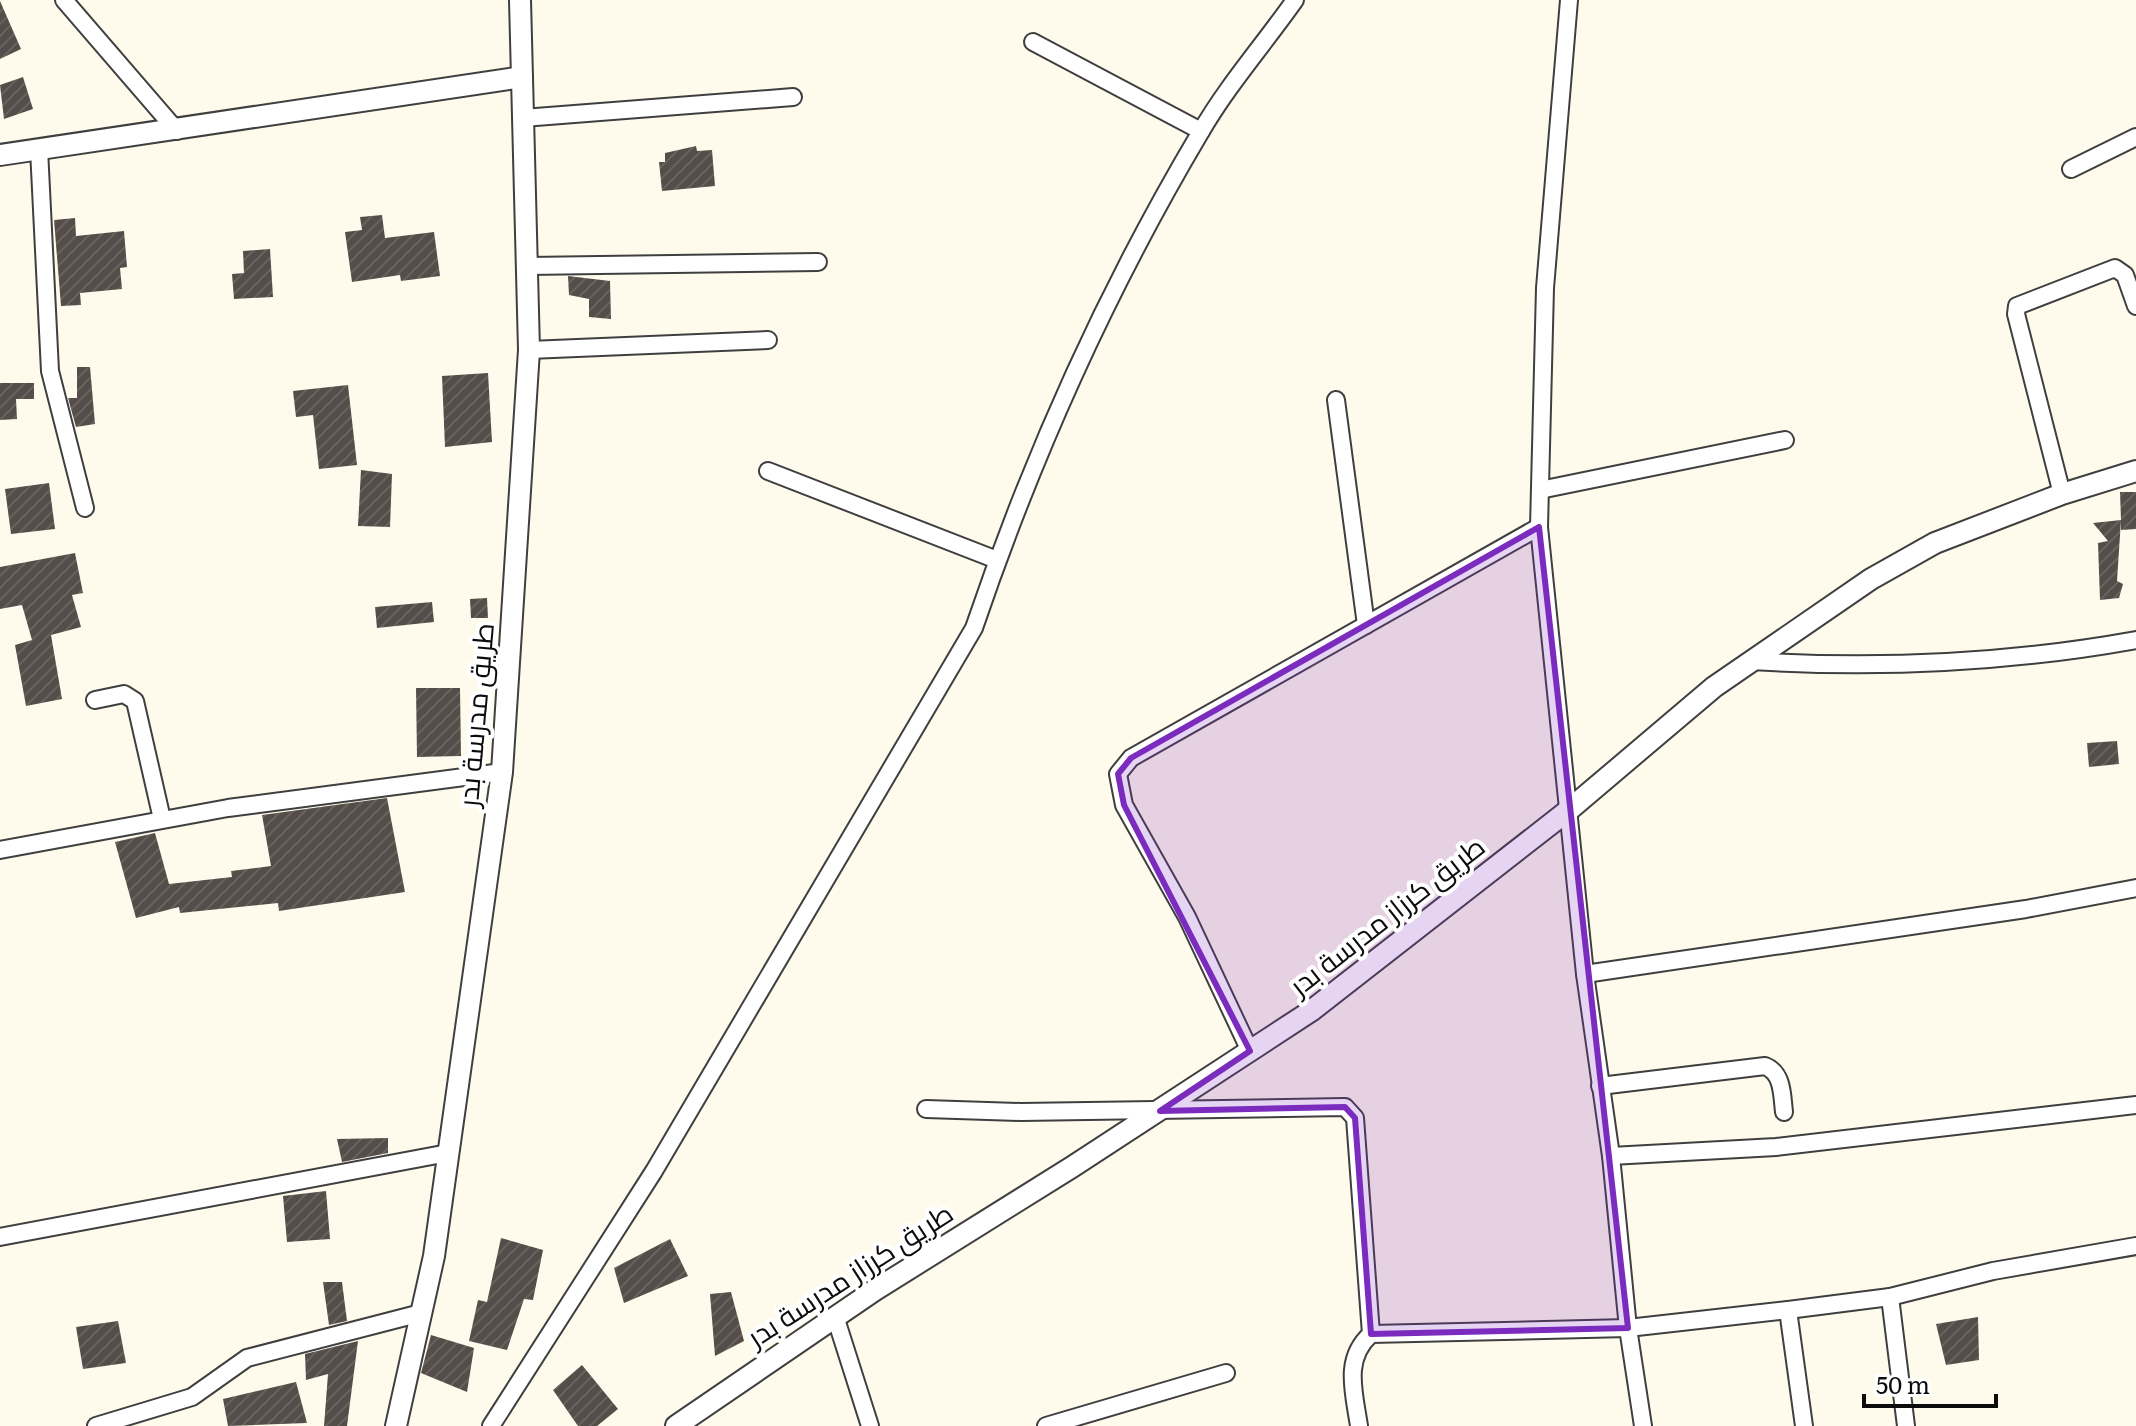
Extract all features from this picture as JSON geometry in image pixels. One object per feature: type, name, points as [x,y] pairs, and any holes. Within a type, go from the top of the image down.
[{"type":"street","points":[[64,0],[177,131]]},
{"type":"street","name":"طريق مدرسة بدر","points":[[396,1426],[434,1256],[502,772],[529,350],[520,0]]},
{"type":"street","points":[[491,1426],[654,1171],[974,628],[997,560],[1096,326],[1201,131],[1295,0]]},
{"type":"street","points":[[1569,0],[1545,288],[1539,527],[1585,974],[1611,1156],[1628,1328],[1643,1426]]},
{"type":"street","points":[[1033,42],[1201,131]]},
{"type":"street","points":[[0,155],[177,131],[522,77]]},
{"type":"street","points":[[523,118],[793,97]]},
{"type":"street","points":[[2071,169],[2136,137]]},
{"type":"street","points":[[39,149],[50,371],[85,508]]},
{"type":"street","points":[[527,266],[818,262]]},
{"type":"street","points":[[2062,494],[2016,314],[2017,306],[2115,268],[2125,275],[2136,306]]},
{"type":"street","points":[[529,350],[768,340]]},
{"type":"street","points":[[1336,400],[1366,625]]},
{"type":"street","points":[[1540,490],[1785,440]]},
{"type":"street","points":[[768,471],[997,560]]},
{"type":"street","name":"طريق كرزاز مدرسة بدر","points":[[676,1426],[835,1316],[1160,1111],[1311,1011],[1570,809],[1714,687],[1871,579],[1935,543],[2062,494],[2136,471]]},
{"type":"street","points":[[1250,1051],[1187,917],[1124,805],[1118,774],[1131,758],[1539,527]]},
{"type":"street","points":[[1751,661],[1838,666],[1939,665],[2136,640]]},
{"type":"street","points":[[95,700],[124,694],[135,701],[162,819]]},
{"type":"street","points":[[0,850],[162,819],[502,772]]},
{"type":"street","points":[[1585,974],[2026,909],[2136,888]]},
{"type":"street","points":[[1600,1086],[1765,1066],[1773,1069],[1779,1080],[1784,1112]]},
{"type":"street","points":[[1611,1156],[1776,1147],[2136,1105]]},
{"type":"street","points":[[926,1109],[1160,1111],[1345,1107],[1355,1118],[1371,1334]]},
{"type":"street","points":[[0,1237],[448,1153]]},
{"type":"street","points":[[1359,1426],[1351,1370],[1357,1349],[1371,1334],[1628,1328],[1788,1310],[1890,1297],[1993,1271],[2136,1246]]},
{"type":"street","points":[[1890,1297],[1906,1426]]},
{"type":"street","points":[[1788,1310],[1804,1426]]},
{"type":"street","points":[[96,1426],[192,1397],[247,1358],[421,1313]]},
{"type":"street","points":[[835,1316],[870,1426]]},
{"type":"street","points":[[1046,1426],[1226,1373]]},
{"type":"highlighted area","points":[[1539,527],[1628,1328],[1371,1334],[1355,1118],[1345,1107],[1160,1111],[1250,1051],[1124,805],[1118,774],[1131,758]]},
{"type":"building","points":[[0,1],[21,49],[0,59]]},
{"type":"building","points":[[23,77],[33,109],[4,119],[0,85]]},
{"type":"building","points":[[696,146],[697,151],[712,150],[715,186],[662,191],[659,162],[665,162],[665,153]]},
{"type":"building","points":[[382,215],[385,238],[434,232],[440,276],[401,281],[400,275],[352,282],[345,232],[362,230],[360,217]]},
{"type":"building","points":[[75,218],[76,236],[124,231],[127,267],[120,268],[122,289],[80,293],[81,305],[61,306],[54,220]]},
{"type":"building","points":[[270,249],[273,297],[234,299],[232,274],[244,273],[243,251]]},
{"type":"building","points":[[568,276],[610,281],[611,319],[589,317],[589,299],[569,295]]},
{"type":"building","points":[[77,367],[90,367],[95,424],[76,427],[68,398],[77,398]]},
{"type":"building","points":[[488,373],[492,442],[445,447],[442,376]]},
{"type":"building","points":[[0,383],[34,383],[34,399],[16,399],[17,419],[0,420]]},
{"type":"building","points":[[348,385],[357,465],[319,469],[313,415],[296,417],[293,391]]},
{"type":"building","points":[[361,470],[392,474],[390,527],[358,526]]},
{"type":"building","points":[[49,483],[55,529],[11,534],[5,489]]},
{"type":"building","points":[[2120,492],[2136,492],[2136,529],[2121,530]]},
{"type":"building","points":[[2121,520],[2117,581],[2123,584],[2119,598],[2100,600],[2098,543],[2108,541],[2093,523]]},
{"type":"building","points":[[75,553],[83,593],[72,595],[81,627],[51,635],[62,699],[26,706],[15,645],[32,640],[22,605],[0,609],[0,567]]},
{"type":"building","points":[[487,598],[488,618],[471,618],[470,599]]},
{"type":"building","points":[[432,602],[434,622],[377,628],[375,607]]},
{"type":"building","points":[[416,688],[460,688],[461,756],[417,757]]},
{"type":"building","points":[[2117,741],[2119,764],[2089,767],[2087,743]]},
{"type":"building","points":[[387,798],[405,892],[279,911],[278,903],[180,913],[179,907],[136,918],[115,842],[155,833],[169,884],[232,877],[231,871],[271,866],[262,815]]},
{"type":"building","points":[[388,1138],[388,1153],[342,1162],[337,1139]]},
{"type":"building","points":[[326,1191],[330,1239],[287,1242],[283,1196]]},
{"type":"building","points":[[501,1238],[543,1250],[533,1300],[524,1299],[507,1350],[469,1341],[478,1300],[487,1302]]},
{"type":"building","points":[[670,1239],[688,1276],[624,1303],[614,1268]]},
{"type":"building","points":[[323,1282],[342,1282],[347,1321],[329,1325]]},
{"type":"building","points":[[731,1292],[744,1341],[715,1356],[710,1294]]},
{"type":"building","points":[[1978,1317],[1979,1360],[1946,1365],[1936,1324]]},
{"type":"building","points":[[118,1321],[126,1363],[83,1369],[76,1327]]},
{"type":"building","points":[[431,1335],[474,1348],[467,1392],[421,1373]]},
{"type":"building","points":[[358,1341],[347,1426],[324,1426],[328,1374],[306,1380],[305,1354]]},
{"type":"building","points":[[582,1365],[618,1409],[597,1426],[578,1426],[553,1390]]},
{"type":"building","points":[[296,1382],[307,1423],[228,1426],[223,1399]]}]
